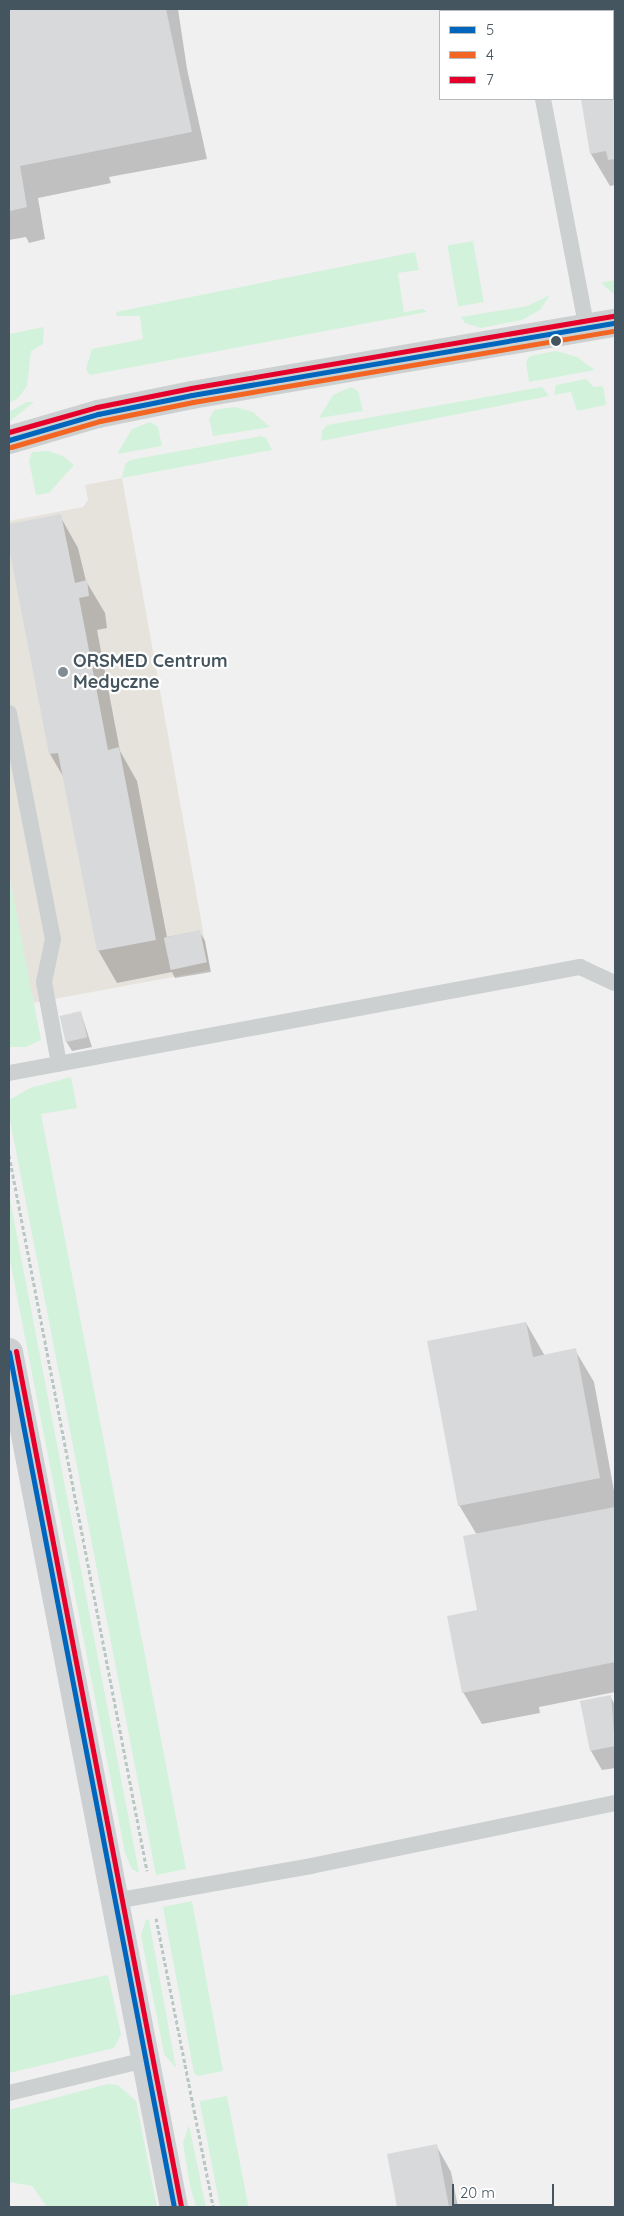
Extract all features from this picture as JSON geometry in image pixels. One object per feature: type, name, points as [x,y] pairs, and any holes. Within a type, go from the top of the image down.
[{"type":"street","points":[[9,440],[98,414],[192,395],[615,325]]},
{"type":"street","points":[[9,1354],[174,2207]]},
{"type":"lane","points":[[543,100],[587,329]]},
{"type":"lane","points":[[9,713],[53,939],[44,982],[59,1064]]},
{"type":"lane","points":[[9,1073],[580,967],[615,983]]},
{"type":"lane","points":[[115,1901],[311,1866],[615,1803]]},
{"type":"lane","points":[[9,2093],[145,2060]]},
{"type":"path","points":[[9,1155],[213,2207]]},
{"type":"shaded area","points":[[122,478],[210,970],[33,1003],[9,875],[9,521],[83,507],[88,500],[85,485]]},
{"type":"green space","points":[[473,241],[484,302],[458,307],[447,246]]},
{"type":"green space","points":[[415,252],[419,270],[398,273],[404,312],[423,309],[427,312],[90,375],[86,369],[92,349],[143,339],[140,316],[117,316],[116,312]]},
{"type":"green space","points":[[615,280],[615,295],[601,283]]},
{"type":"green space","points":[[550,295],[540,310],[522,320],[481,328],[465,323],[461,317],[527,306]]},
{"type":"green space","points":[[44,327],[43,344],[31,351],[27,386],[18,398],[9,403],[9,334]]},
{"type":"green space","points":[[556,351],[577,357],[595,370],[529,382],[526,362],[530,356]]},
{"type":"green space","points":[[586,379],[594,387],[603,386],[606,405],[577,411],[571,392],[554,395],[556,385]]},
{"type":"green space","points":[[351,387],[358,391],[363,411],[319,418],[333,395]]},
{"type":"green space","points":[[542,387],[549,396],[321,441],[322,431],[327,425]]},
{"type":"green space","points":[[27,402],[34,402],[9,422],[9,412]]},
{"type":"green space","points":[[235,407],[253,412],[270,427],[213,436],[209,419],[214,410]]},
{"type":"green space","points":[[150,422],[158,427],[162,446],[117,454],[132,429]]},
{"type":"green space","points":[[261,436],[266,438],[272,450],[122,478],[125,464],[130,460]]},
{"type":"green space","points":[[48,451],[63,456],[74,465],[49,493],[36,495],[29,461],[32,452]]},
{"type":"green space","points":[[9,875],[41,1040],[26,1047],[9,1047]]},
{"type":"green space","points":[[71,1077],[77,1108],[41,1114],[186,1869],[156,1875],[9,1115],[9,1100],[30,1088]]},
{"type":"green space","points":[[9,1194],[139,1873],[132,1869],[125,1853],[9,1255]]},
{"type":"green space","points":[[192,1901],[223,2071],[198,2076],[194,2073],[163,1907]]},
{"type":"green space","points":[[146,1919],[149,1920],[176,2068],[164,2054],[141,1936]]},
{"type":"green space","points":[[108,1975],[121,2034],[114,2048],[9,2073],[9,1996]]},
{"type":"green space","points":[[108,2084],[118,2085],[136,2101],[157,2207],[47,2207],[32,2186],[9,2182],[9,2110]]},
{"type":"green space","points":[[227,2096],[249,2207],[220,2207],[200,2101]]},
{"type":"green space","points":[[189,2125],[206,2207],[196,2207],[190,2186],[183,2143]]},
{"type":"building","points":[[9,9],[166,9],[192,132],[20,166],[27,207],[10,211]]},
{"type":"building","points":[[577,9],[615,9],[615,159],[608,160],[606,151],[590,154],[581,100],[614,100],[614,10]]},
{"type":"building","name":"ORSMED Centrum Medyczne","points":[[61,514],[75,583],[87,580],[89,596],[79,598],[108,750],[119,747],[156,940],[97,951],[58,753],[49,754],[9,548],[9,524]]},
{"type":"building","points":[[200,930],[207,962],[171,970],[164,938]]},
{"type":"building","points":[[81,1011],[87,1037],[66,1042],[60,1016]]},
{"type":"building","points":[[526,1322],[533,1357],[576,1348],[600,1478],[458,1506],[427,1341]]},
{"type":"building","points":[[615,1507],[615,1662],[462,1693],[447,1616],[477,1610],[463,1536]]},
{"type":"building","points":[[611,1695],[615,1746],[590,1751],[580,1701]]},
{"type":"building","points":[[437,2144],[449,2207],[397,2207],[387,2154]]},
{"type":"transit line","name":"7","points":[[9,432],[97,407],[191,388],[614,316]]},
{"type":"transit line","name":"5","points":[[9,440],[98,414],[192,395],[615,323]]},
{"type":"transit line","name":"4","points":[[11,447],[100,421],[193,402],[615,331]]},
{"type":"transit line","name":"7","points":[[16,1351],[181,2206]]},
{"type":"transit line","name":"5","points":[[9,1352],[174,2207]]},
{"type":"place","name":"ORSMED Centrum Medyczne","points":[[63,672]]}]
